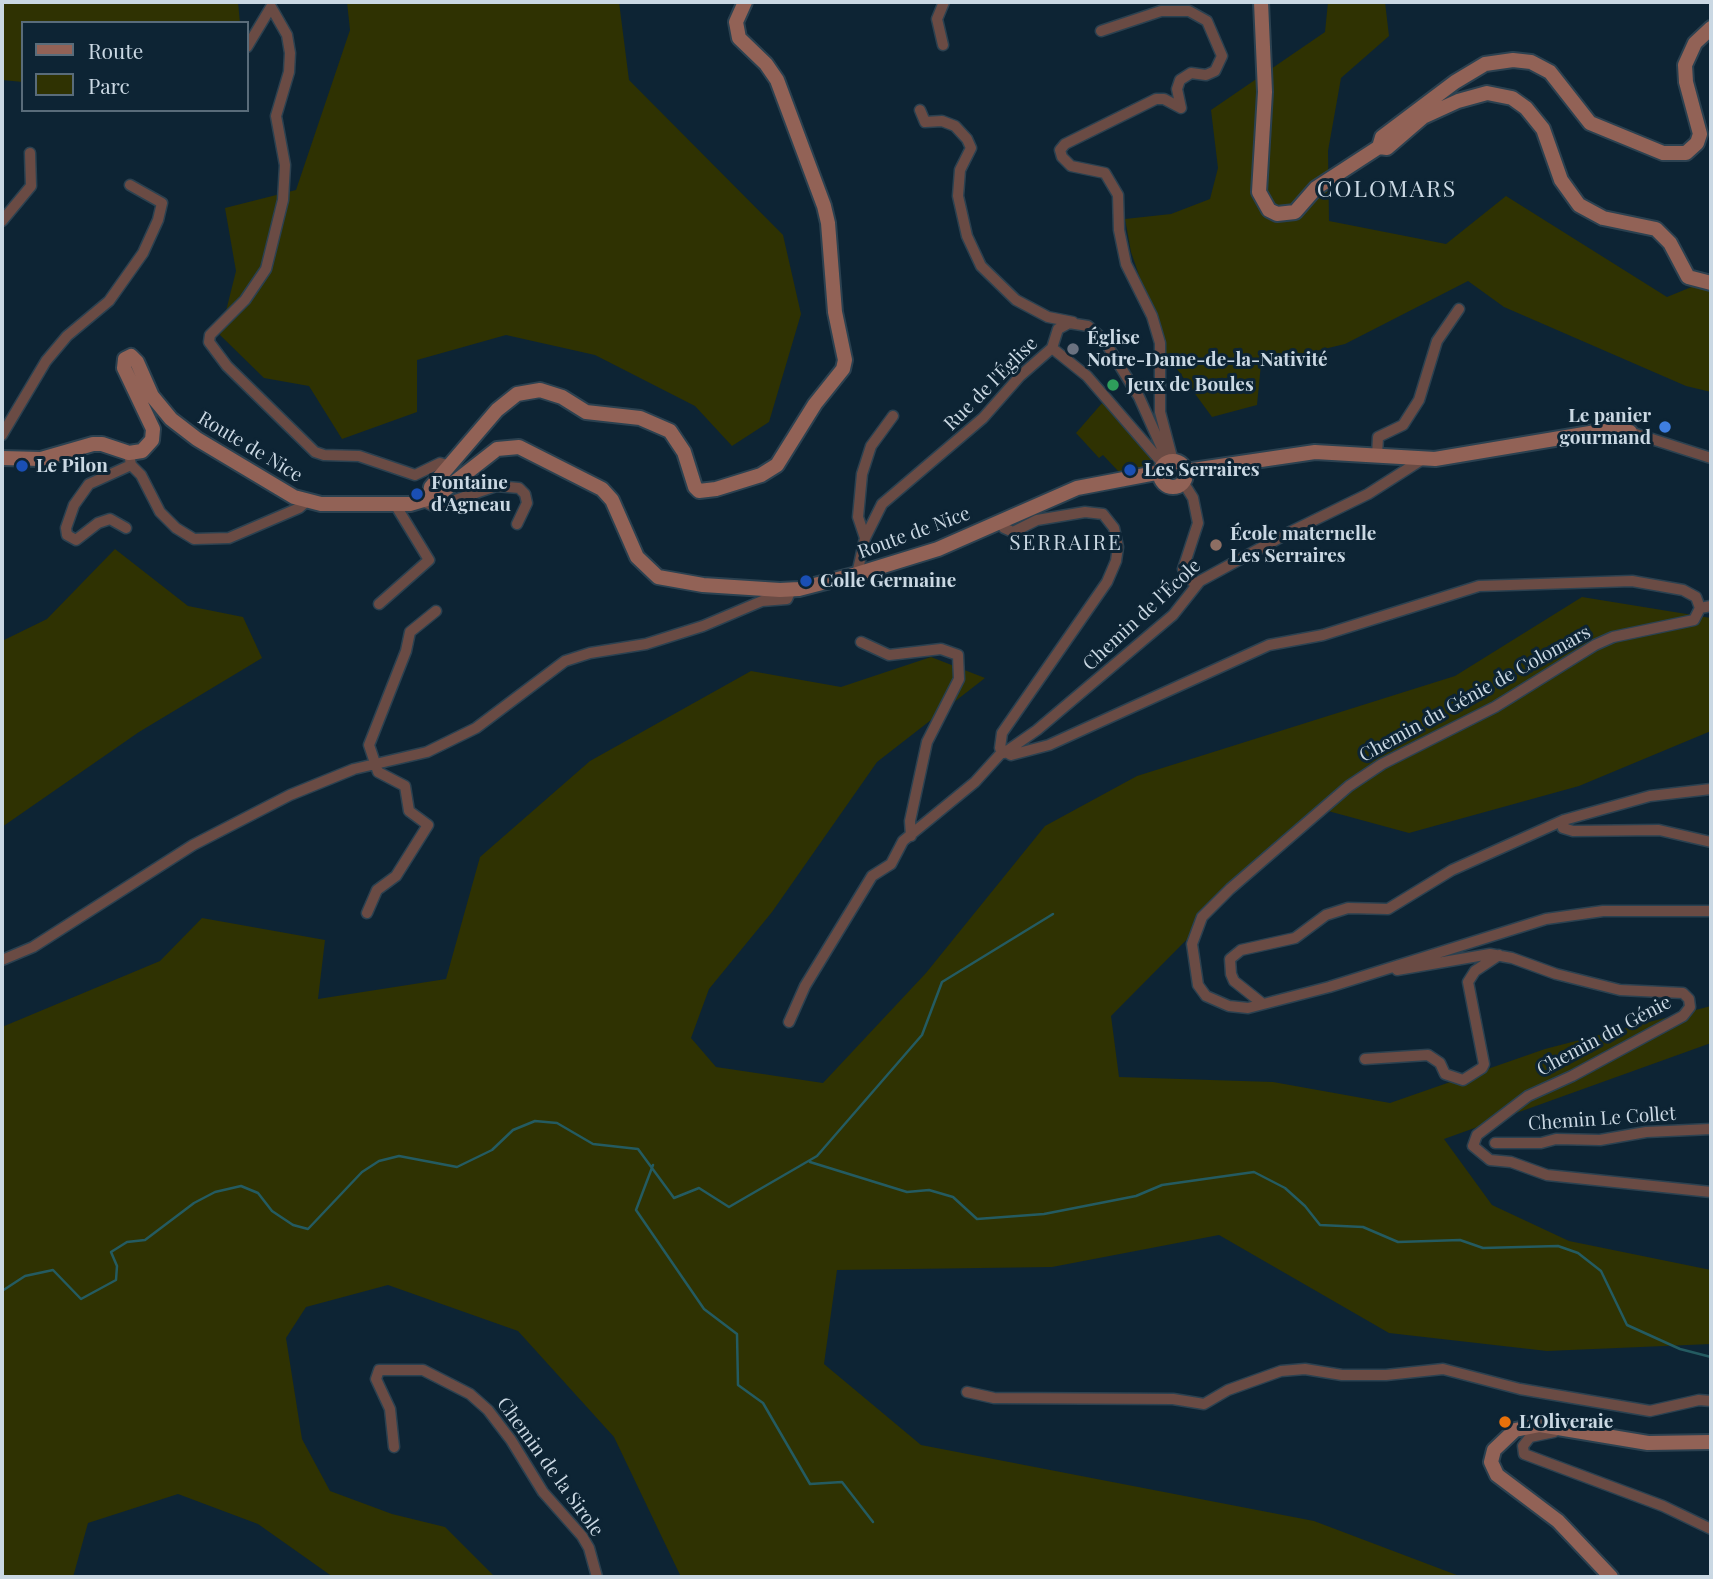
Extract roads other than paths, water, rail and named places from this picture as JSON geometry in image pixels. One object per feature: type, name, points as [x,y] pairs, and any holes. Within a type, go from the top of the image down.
[{"type":"main road","points":[[426,500],[431,486],[507,401],[517,394],[540,390],[562,397],[586,412],[640,418],[670,431],[684,452],[695,487],[699,491],[716,489],[761,475],[777,465],[815,404],[843,369],[845,360],[835,312],[828,223],[824,206],[777,80],[766,64],[739,38],[736,22],[745,2]]},
{"type":"main road","points":[[1261,2],[1265,92],[1259,192],[1269,210],[1277,214],[1295,212],[1315,188],[1379,146],[1382,137],[1464,76],[1485,64],[1513,60],[1531,62],[1550,72],[1590,123],[1663,153],[1686,153],[1697,143],[1700,134],[1686,82],[1685,65],[1696,43],[1711,28]]},
{"type":"main road","points":[[1379,146],[1387,148],[1423,117],[1458,101],[1487,93],[1512,98],[1526,108],[1543,129],[1561,180],[1579,205],[1603,218],[1656,229],[1670,243],[1688,277],[1711,284]]},
{"type":"main road","name":"Route de Nice","points":[[130,459],[142,452],[153,436],[149,419],[124,368],[125,359],[131,356],[137,362],[152,396],[171,419],[281,490],[307,501],[396,506],[426,500],[445,491],[490,453],[507,446],[519,447],[602,489],[612,500],[637,557],[658,577],[703,585],[791,590],[857,574],[938,549],[1077,488],[1166,465]]},
{"type":"main road","points":[[1184,476],[1180,463],[1166,465],[1164,482],[1170,486],[1184,476],[1315,452],[1423,459],[1602,430],[1630,432]]},
{"type":"main road","points":[[8,459],[41,459],[102,443],[130,459]]},
{"type":"main road","points":[[1611,1577],[1558,1521],[1497,1475],[1490,1462],[1494,1450],[1516,1430],[1540,1425],[1648,1443],[1711,1442]]},
{"type":"street","points":[[943,45],[937,19],[944,2]]},
{"type":"street","points":[[248,45],[271,7],[287,35],[290,52],[289,72],[276,116],[285,165],[283,200],[266,269],[245,300],[209,335],[209,342],[236,374],[315,452],[324,455],[359,456],[415,475],[440,463],[451,466]]},
{"type":"street","points":[[1101,31],[1139,16],[1174,9],[1189,12],[1207,21],[1222,56],[1219,68],[1206,75],[1191,73],[1180,80],[1177,89],[1181,108],[1164,99],[1156,99],[1060,147],[1059,154],[1071,166],[1105,173],[1118,195],[1124,256],[1152,316],[1160,343],[1160,412],[1166,465]]},
{"type":"street","points":[[920,110],[925,122],[942,121],[955,126],[971,148],[960,170],[958,196],[967,236],[981,266],[1016,300],[1048,317],[1077,323],[1096,332],[1123,367],[1166,465]]},
{"type":"street","points":[[2,221],[32,186],[30,153]]},
{"type":"street","points":[[2,435],[53,352],[109,301],[143,253],[158,220],[162,202],[130,186]]},
{"type":"street","points":[[1377,456],[1378,437],[1403,425],[1419,400],[1437,341],[1459,309]]},
{"type":"street","name":"Rue de l'Église","points":[[857,574],[865,538],[882,504],[962,439],[1029,366],[1052,348],[1058,329],[1069,323],[1077,323]]},
{"type":"street","points":[[1052,348],[1087,376],[1166,465]]},
{"type":"street","points":[[865,538],[858,517],[862,474],[871,446],[893,416]]},
{"type":"street","points":[[1630,432],[1711,458]]},
{"type":"street","points":[[126,528],[110,519],[98,523],[76,540],[67,535],[65,528],[74,505],[89,484],[130,459],[141,475],[154,504],[167,521],[194,539],[219,539],[238,535],[299,508],[307,501]]},
{"type":"street","name":"Chemin de l'École","points":[[1004,752],[1037,730],[1127,655],[1182,606],[1196,586],[1216,570],[1405,473],[1423,459]]},
{"type":"street","points":[[1184,476],[1195,507],[1198,527],[1183,569],[1196,586]]},
{"type":"street","points":[[426,500],[435,507],[496,486],[519,488],[525,494],[527,503],[517,524]]},
{"type":"street","points":[[379,604],[429,560],[396,506]]},
{"type":"street","points":[[1002,521],[1004,528],[1013,532],[1037,520],[1085,512],[1103,514],[1114,528],[1118,547],[1116,561],[1107,582],[1002,733],[999,744],[1004,752],[1016,755],[1049,745],[1269,645],[1323,635],[1479,586],[1632,582],[1683,590],[1696,597],[1700,608],[1711,606]]},
{"type":"street","points":[[2,960],[33,947],[147,871],[243,818],[290,795],[376,763],[427,752],[476,728],[565,661],[590,653],[657,640],[703,626],[755,603],[786,600],[791,590]]},
{"type":"street","name":"Chemin du Génie de Colomars","points":[[1379,970],[1329,987],[1248,1008],[1229,1006],[1206,996],[1198,985],[1192,939],[1202,918],[1230,889],[1349,786],[1382,764],[1495,707],[1595,645],[1613,637],[1684,625],[1694,621],[1700,608]]},
{"type":"street","points":[[367,913],[377,890],[396,876],[428,825],[410,811],[405,786],[383,776],[369,745],[406,651],[410,632],[436,611]]},
{"type":"street","points":[[861,642],[889,656],[941,649],[958,655],[959,679],[927,742],[910,821],[911,836]]},
{"type":"street","points":[[789,1022],[804,986],[851,905],[872,876],[891,864],[903,841],[975,782],[1004,752]]},
{"type":"street","points":[[1263,1004],[1234,981],[1231,974],[1230,959],[1241,950],[1295,938],[1326,915],[1348,908],[1388,909],[1452,870],[1564,820],[1620,802],[1711,789]]},
{"type":"street","points":[[1564,820],[1563,828],[1573,831],[1659,830],[1711,842]]},
{"type":"street","points":[[1379,970],[1546,919],[1603,911],[1711,911]]},
{"type":"street","points":[[1366,1059],[1428,1055],[1440,1063],[1445,1074],[1463,1080],[1482,1068],[1484,1064],[1468,982],[1475,971],[1499,955]]},
{"type":"street","name":"Chemin du Génie","points":[[1379,970],[1384,972],[1499,955],[1620,990],[1683,993],[1689,999],[1690,1007],[1683,1016],[1528,1096],[1477,1135],[1473,1146],[1490,1160],[1511,1162],[1547,1175],[1711,1192]]},
{"type":"street","name":"Chemin Le Collet","points":[[1495,1143],[1541,1143],[1556,1139],[1600,1140],[1646,1132],[1711,1129]]},
{"type":"street","points":[[967,1392],[994,1398],[1173,1399],[1204,1404],[1228,1390],[1262,1376],[1305,1369],[1364,1376],[1443,1369],[1520,1389],[1650,1411],[1699,1400],[1711,1401]]},
{"type":"street","name":"Chemin de la Sirole","points":[[394,1447],[390,1409],[376,1379],[379,1370],[423,1370],[470,1394],[488,1409],[543,1492],[582,1536],[590,1548],[597,1577]]},
{"type":"street","points":[[1564,1427],[1559,1432],[1530,1437],[1523,1446],[1524,1454],[1663,1506],[1711,1529]]},
{"type":"waterway","points":[[2,1291],[25,1276],[53,1270],[81,1299],[116,1280],[117,1266],[111,1252],[127,1242],[145,1240],[194,1203],[215,1192],[241,1186],[258,1193],[272,1211],[293,1225],[308,1229],[362,1172],[379,1161],[399,1156],[457,1167],[492,1150],[513,1130],[535,1121],[557,1123],[593,1144],[638,1149],[674,1198],[699,1188],[729,1207],[817,1156],[922,1035],[942,982],[1053,914]]},
{"type":"waterway","points":[[810,1162],[907,1192],[929,1190],[953,1197],[977,1219],[1044,1214],[1136,1196],[1162,1185],[1254,1172],[1285,1188],[1305,1206],[1320,1225],[1363,1227],[1398,1242],[1460,1240],[1483,1248],[1558,1246],[1578,1253],[1601,1271],[1627,1325],[1680,1349],[1711,1357]]},
{"type":"waterway","points":[[653,1165],[636,1210],[704,1309],[737,1334],[738,1385],[763,1403],[810,1484],[842,1482],[873,1522]]},
{"type":"place","name":"Église Notre-Dame-de-la-Nativité","points":[[1073,349]]},
{"type":"place","name":"Jeux de Boules","points":[[1113,385]]},
{"type":"place","name":"Le panier gourmand","points":[[1665,427]]},
{"type":"place","name":"Le Pilon","points":[[22,466]]},
{"type":"place","name":"Les Serraires","points":[[1130,470]]},
{"type":"place","name":"Fontaine d'Agneau","points":[[417,494]]},
{"type":"place","name":"École maternelle Les Serraires","points":[[1216,545]]},
{"type":"place","name":"Colle Germaine","points":[[806,581]]},
{"type":"place","name":"L'Oliveraie","points":[[1505,1422]]},
{"type":"district","name":"COLOMARS","points":[[1387,190]]},
{"type":"district","name":"SERRAIRE","points":[[1066,543]]}]
